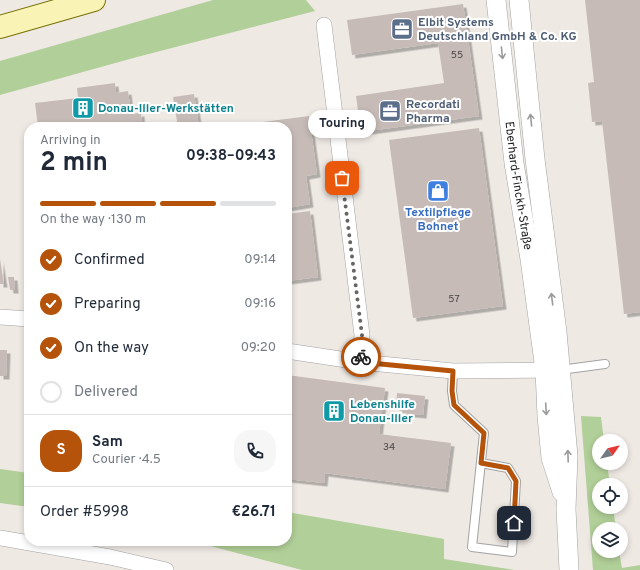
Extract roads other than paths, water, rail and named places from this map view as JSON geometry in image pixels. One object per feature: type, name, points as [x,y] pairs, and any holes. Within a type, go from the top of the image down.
[{"type":"main road","points":[[0,27],[94,0]]},
{"type":"street","name":"Eberhard-Finckh-Straße","points":[[496,0],[514,163],[530,258],[568,456],[566,509],[569,570]]},
{"type":"street","name":"Eberhard-Finckh-Straße","points":[[519,0],[535,159],[557,332],[552,370]]},
{"type":"street","points":[[324,25],[362,335],[360,362]]},
{"type":"street","points":[[0,318],[24,319]]},
{"type":"street","points":[[292,352],[360,362],[453,371],[552,370]]},
{"type":"street","points":[[0,538],[24,542]]},
{"type":"street","points":[[46,546],[110,557],[166,570]]},
{"type":"lane","points":[[552,370],[605,364]]},
{"type":"lane","points":[[453,371],[452,391],[454,405],[484,433],[472,547],[512,552],[516,481],[508,468],[481,463]]},
{"type":"place","name":"Elbit Systems Deutschland GmbH & Co. KG","points":[[402,29]]},
{"type":"place","name":"Donau-Iller-Werkstätten","points":[[83,108]]},
{"type":"place","name":"Recordati Pharma","points":[[390,111]]},
{"type":"place","name":"Touring","points":[[342,178]]},
{"type":"place","name":"Textilpflege Bohnet","points":[[438,191]]},
{"type":"place","name":"Lebenshilfe Donau-Iller","points":[[334,411]]}]
